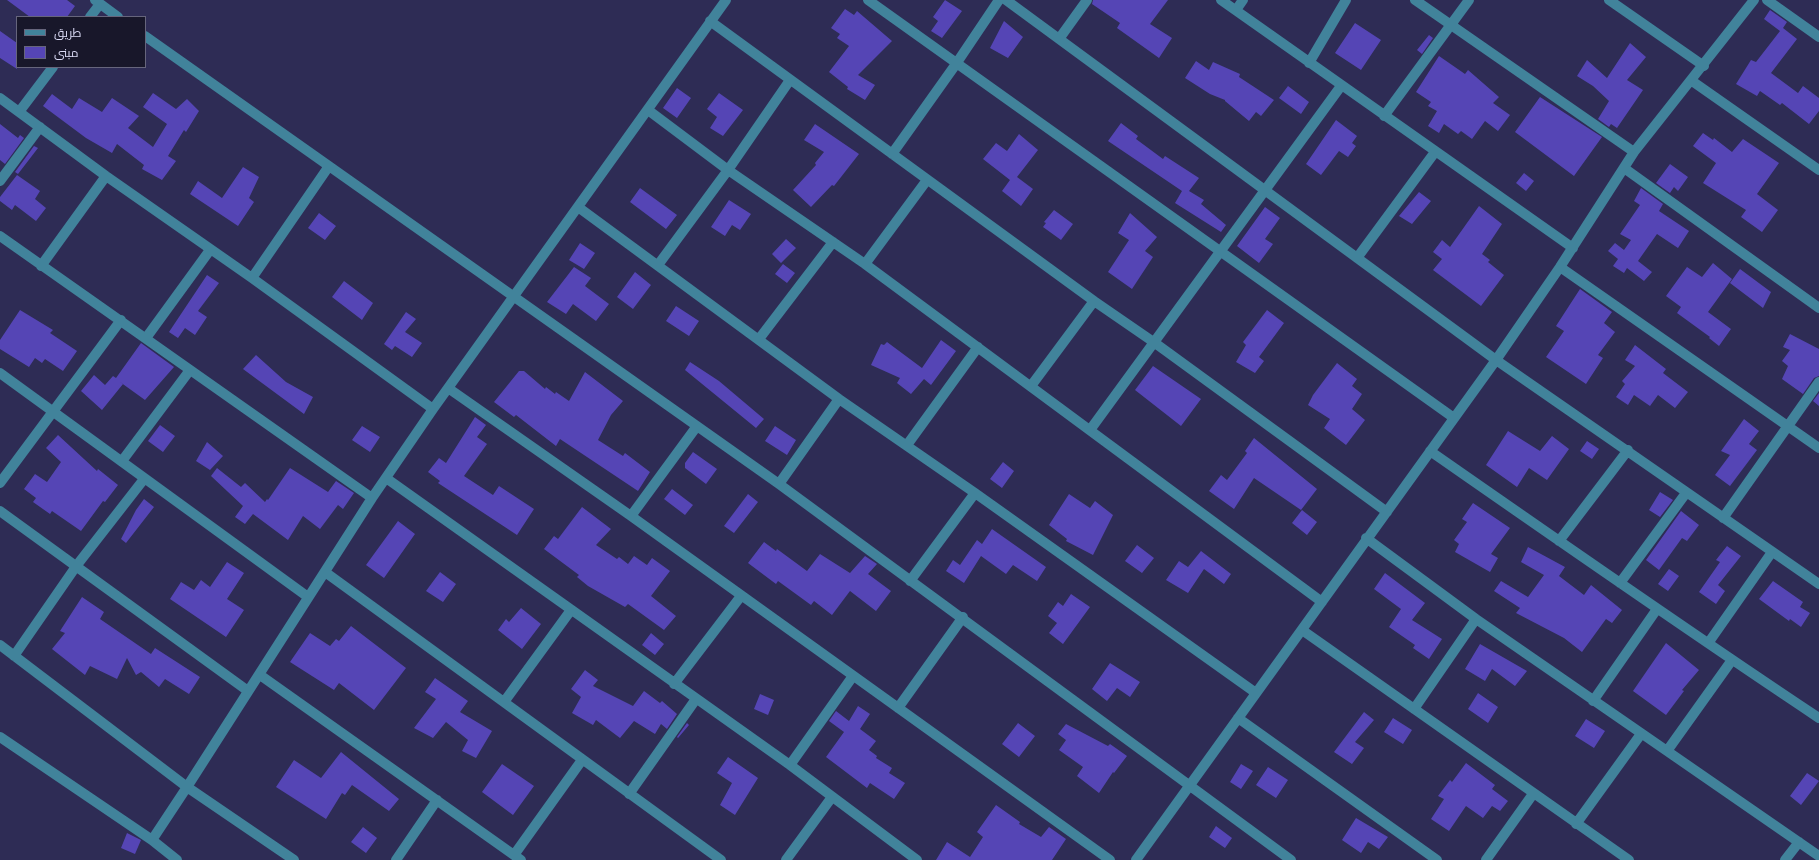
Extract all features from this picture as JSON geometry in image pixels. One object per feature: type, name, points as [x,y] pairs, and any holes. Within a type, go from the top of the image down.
[{"type":"street","points":[[152,840],[248,691],[260,675],[372,498],[433,409],[726,0]]},
{"type":"street","points":[[868,0],[1454,418]]},
{"type":"street","points":[[892,154],[956,64],[999,0]]},
{"type":"street","points":[[1006,0],[1496,360],[1628,450],[1686,493],[1819,584]]},
{"type":"street","points":[[1059,38],[1087,0]]},
{"type":"street","points":[[1221,0],[1573,248]]},
{"type":"street","points":[[1236,10],[1243,0]]},
{"type":"street","points":[[1309,63],[1346,0]]},
{"type":"street","points":[[1415,0],[1634,152]]},
{"type":"street","points":[[1384,116],[1469,0]]},
{"type":"street","points":[[1609,0],[1704,66]]},
{"type":"street","points":[[1136,860],[1322,602],[1366,538],[1387,512],[1496,360],[1573,248],[1634,152],[1704,66],[1754,0]]},
{"type":"street","points":[[1767,0],[1819,37]]},
{"type":"street","points":[[90,16],[97,2],[117,16]]},
{"type":"street","points":[[710,21],[927,180],[1094,301],[1155,343],[1387,512]]},
{"type":"street","points":[[146,37],[778,484],[963,618],[1291,860]]},
{"type":"street","points":[[19,112],[52,68]]},
{"type":"street","points":[[658,265],[728,170],[790,80]]},
{"type":"street","points":[[1692,81],[1819,170]]},
{"type":"street","points":[[1090,430],[1155,343],[1341,86]]},
{"type":"street","points":[[0,98],[106,176],[252,278],[433,409]]},
{"type":"street","points":[[648,110],[728,170],[865,264],[1322,602]]},
{"type":"street","points":[[0,181],[40,128]]},
{"type":"street","points":[[1357,258],[1435,152]]},
{"type":"street","points":[[252,278],[329,166]]},
{"type":"street","points":[[1624,168],[1819,308]]},
{"type":"street","points":[[41,266],[106,176]]},
{"type":"street","points":[[865,264],[927,180]]},
{"type":"street","points":[[578,207],[839,399],[907,445],[1256,693]]},
{"type":"street","points":[[0,236],[372,498]]},
{"type":"street","points":[[759,339],[833,242]]},
{"type":"street","points":[[146,338],[210,250]]},
{"type":"street","points":[[1560,267],[1819,448]]},
{"type":"street","points":[[1031,386],[1094,301]]},
{"type":"street","points":[[0,483],[121,320]]},
{"type":"street","points":[[907,445],[978,347]]},
{"type":"street","points":[[122,461],[190,370]]},
{"type":"street","points":[[0,373],[308,598]]},
{"type":"street","points":[[1723,518],[1819,382]]},
{"type":"street","points":[[448,388],[631,516],[1110,860]]},
{"type":"street","points":[[778,484],[839,399]]},
{"type":"street","points":[[631,516],[697,426]]},
{"type":"street","points":[[1559,541],[1628,450]]},
{"type":"street","points":[[1430,451],[1657,609],[1709,642],[1732,660],[1819,718]]},
{"type":"street","points":[[14,656],[77,565],[144,478]]},
{"type":"street","points":[[386,478],[790,765],[917,860]]},
{"type":"street","points":[[910,581],[975,493]]},
{"type":"street","points":[[1620,583],[1686,493]]},
{"type":"street","points":[[0,511],[77,565],[248,691]]},
{"type":"street","points":[[1366,538],[1476,620],[1819,856]]},
{"type":"street","points":[[1709,642],[1772,552]]},
{"type":"street","points":[[325,572],[628,794],[721,860]]},
{"type":"street","points":[[674,684],[741,596]]},
{"type":"street","points":[[1593,701],[1657,609]]},
{"type":"street","points":[[504,702],[570,610]]},
{"type":"street","points":[[898,708],[963,618]]},
{"type":"street","points":[[1414,709],[1476,620]]},
{"type":"street","points":[[1302,630],[1533,794],[1629,860]]},
{"type":"street","points":[[0,645],[187,787],[294,860]]},
{"type":"street","points":[[1667,751],[1732,660]]},
{"type":"street","points":[[260,675],[518,858],[582,760]]},
{"type":"street","points":[[790,765],[853,676]]},
{"type":"street","points":[[628,794],[696,699]]},
{"type":"street","points":[[1238,718],[1437,860]]},
{"type":"street","points":[[1576,824],[1641,734]]},
{"type":"street","points":[[0,737],[152,840],[177,860]]},
{"type":"street","points":[[1486,860],[1533,794]]},
{"type":"street","points":[[786,860],[832,796]]},
{"type":"street","points":[[396,860],[437,800]]},
{"type":"street","points":[[1785,860],[1799,842]]},
{"type":"building","points":[[7,0],[67,0],[75,6],[68,16],[29,16]]},
{"type":"building","points":[[945,0],[962,11],[942,38],[931,31],[938,21],[933,17]]},
{"type":"building","points":[[1093,0],[1168,0],[1150,24],[1172,38],[1159,58],[1117,28],[1120,23],[1092,4]]},
{"type":"building","points":[[845,9],[854,15],[857,11],[892,41],[858,75],[875,85],[865,100],[847,89],[848,87],[829,72],[849,46],[837,38],[840,34],[831,28]]},
{"type":"building","points":[[1770,10],[1787,22],[1783,28],[1797,39],[1771,73],[1798,93],[1803,86],[1819,98],[1819,111],[1809,124],[1782,103],[1780,105],[1760,91],[1757,96],[1736,84],[1751,60],[1756,62],[1780,31],[1764,19]]},
{"type":"building","points":[[1004,21],[1023,37],[1008,58],[990,48]]},
{"type":"building","points":[[1355,23],[1381,40],[1361,70],[1335,53]]},
{"type":"building","points":[[0,31],[16,42],[17,69],[0,58]]},
{"type":"building","points":[[1429,35],[1433,38],[1422,54],[1417,50]]},
{"type":"building","points":[[1630,43],[1646,57],[1627,80],[1643,90],[1617,128],[1611,124],[1609,127],[1598,119],[1609,101],[1593,86],[1577,76],[1587,60],[1607,78]]},
{"type":"building","points":[[1439,56],[1465,74],[1468,70],[1499,97],[1493,103],[1510,115],[1498,131],[1485,121],[1472,139],[1461,131],[1458,134],[1444,124],[1439,133],[1428,126],[1437,111],[1428,106],[1431,102],[1416,92]]},
{"type":"building","points":[[1196,61],[1209,70],[1213,62],[1240,74],[1239,77],[1274,100],[1261,116],[1256,112],[1249,121],[1225,100],[1210,94],[1185,78]]},
{"type":"building","points":[[1288,86],[1309,102],[1301,114],[1279,98]]},
{"type":"building","points":[[677,88],[691,98],[677,118],[663,108]]},
{"type":"building","points":[[153,93],[176,109],[187,99],[199,111],[186,132],[184,130],[168,156],[176,161],[162,180],[142,169],[144,165],[117,144],[112,153],[86,138],[43,106],[52,94],[72,109],[79,98],[102,112],[112,98],[139,116],[128,128],[153,147],[167,124],[143,107]]},
{"type":"building","points":[[719,93],[743,110],[723,136],[710,128],[717,117],[707,109]]},
{"type":"building","points":[[1540,97],[1602,137],[1574,176],[1515,132]]},
{"type":"building","points":[[1336,120],[1357,136],[1352,143],[1356,146],[1348,157],[1339,151],[1321,175],[1306,164]]},
{"type":"building","points":[[1121,123],[1138,136],[1136,139],[1163,159],[1165,156],[1199,178],[1189,191],[1204,200],[1201,204],[1226,225],[1221,232],[1175,203],[1182,191],[1108,141]]},
{"type":"building","points":[[0,124],[18,138],[20,135],[24,138],[5,164],[0,160]]},
{"type":"building","points":[[815,124],[859,154],[834,186],[832,185],[811,207],[793,190],[816,165],[815,163],[824,152],[804,140]]},
{"type":"building","points":[[1703,133],[1713,140],[1714,138],[1732,152],[1743,139],[1779,163],[1757,194],[1778,210],[1762,232],[1741,217],[1746,210],[1703,183],[1716,163],[1693,146]]},
{"type":"building","points":[[1019,134],[1038,150],[1017,177],[1033,189],[1021,206],[1002,191],[1010,180],[983,159],[996,143],[1007,151]]},
{"type":"building","points":[[34,146],[38,148],[18,174],[15,172]]},
{"type":"building","points":[[1670,164],[1688,177],[1678,191],[1674,187],[1670,193],[1656,183]]},
{"type":"building","points":[[243,167],[259,177],[249,198],[254,202],[238,226],[190,194],[198,181],[222,198]]},
{"type":"building","points":[[1524,173],[1534,181],[1526,191],[1516,183]]},
{"type":"building","points":[[17,175],[40,191],[35,199],[46,208],[36,221],[15,205],[12,210],[0,201],[0,197]]},
{"type":"building","points":[[640,188],[677,215],[666,229],[630,202]]},
{"type":"building","points":[[1641,188],[1663,204],[1659,211],[1689,231],[1678,248],[1657,234],[1638,261],[1652,272],[1644,281],[1627,268],[1624,273],[1613,266],[1618,259],[1608,251],[1615,243],[1624,250],[1631,240],[1620,234],[1640,205],[1634,201]]},
{"type":"building","points":[[1419,192],[1431,201],[1412,224],[1399,216]]},
{"type":"building","points":[[729,200],[751,214],[740,230],[732,225],[725,236],[711,227]]},
{"type":"building","points":[[1479,206],[1502,224],[1482,254],[1490,260],[1488,262],[1504,275],[1481,306],[1433,270],[1442,259],[1433,252],[1442,240],[1450,247]]},
{"type":"building","points":[[1265,207],[1280,218],[1265,239],[1273,244],[1259,263],[1237,246]]},
{"type":"building","points":[[1054,210],[1073,224],[1061,240],[1043,227],[1046,223],[1044,222]]},
{"type":"building","points":[[319,213],[336,226],[325,240],[308,228]]},
{"type":"building","points":[[1130,213],[1157,237],[1145,251],[1153,257],[1132,289],[1108,272],[1129,240],[1118,233]]},
{"type":"building","points":[[786,239],[796,248],[781,263],[772,254]]},
{"type":"building","points":[[580,243],[595,253],[584,269],[569,260]]},
{"type":"building","points":[[1713,263],[1732,279],[1708,312],[1731,329],[1719,346],[1709,338],[1710,337],[1677,313],[1681,307],[1666,296],[1687,267],[1702,277]]},
{"type":"building","points":[[783,264],[795,273],[787,283],[775,274]]},
{"type":"building","points":[[574,267],[591,278],[585,286],[609,304],[596,321],[573,304],[566,314],[547,302]]},
{"type":"building","points":[[1740,269],[1771,292],[1763,308],[1730,283]]},
{"type":"building","points":[[635,272],[651,285],[633,309],[617,297]]},
{"type":"building","points":[[207,275],[219,283],[198,311],[207,317],[195,335],[185,328],[178,338],[169,332]]},
{"type":"building","points":[[344,281],[373,303],[362,320],[332,297]]},
{"type":"building","points":[[1580,289],[1612,312],[1604,323],[1615,332],[1598,355],[1603,358],[1586,384],[1546,357],[1564,331],[1556,326]]},
{"type":"building","points":[[676,306],[699,321],[689,336],[666,321]]},
{"type":"building","points":[[20,310],[53,330],[50,333],[77,351],[63,371],[45,359],[42,363],[35,358],[29,367],[0,349],[0,340]]},
{"type":"building","points":[[1267,310],[1284,323],[1259,357],[1264,361],[1255,373],[1236,362],[1246,345],[1243,342]]},
{"type":"building","points":[[406,312],[416,319],[405,332],[422,343],[412,357],[395,346],[392,350],[384,344]]},
{"type":"building","points":[[1790,334],[1819,349],[1819,376],[1814,378],[1803,394],[1782,379],[1788,366],[1782,361],[1790,350],[1783,347]]},
{"type":"building","points":[[941,340],[956,351],[931,385],[924,379],[911,394],[897,383],[900,378],[871,365],[881,344],[884,345],[887,342],[922,368]]},
{"type":"building","points":[[141,343],[174,367],[145,400],[123,384],[102,410],[81,391],[94,375],[105,385],[113,376],[116,378]]},
{"type":"building","points":[[1635,345],[1666,369],[1663,373],[1688,392],[1675,408],[1658,395],[1650,406],[1634,395],[1628,405],[1616,397],[1625,384],[1622,381],[1635,366],[1625,360]]},
{"type":"building","points":[[256,355],[286,382],[313,397],[304,414],[243,369]]},
{"type":"building","points":[[690,362],[719,381],[764,419],[756,428],[685,370]]},
{"type":"building","points":[[1337,363],[1357,379],[1352,386],[1362,394],[1352,409],[1365,420],[1346,445],[1324,428],[1330,419],[1308,405],[1313,395]]},
{"type":"building","points":[[1153,366],[1201,399],[1181,426],[1135,390]]},
{"type":"building","points":[[519,371],[524,371],[545,389],[546,387],[555,394],[556,392],[569,401],[585,372],[623,401],[611,415],[598,440],[623,456],[625,453],[650,472],[638,491],[560,439],[556,446],[516,415],[514,417],[494,402]]},
{"type":"building","points":[[1819,393],[1819,406],[1813,401]]},
{"type":"building","points":[[475,417],[486,425],[477,437],[487,444],[464,476],[493,495],[499,486],[534,509],[517,535],[438,483],[440,481],[428,472],[439,458],[446,463]]},
{"type":"building","points":[[1744,419],[1759,431],[1749,444],[1757,450],[1730,486],[1715,475],[1730,455],[1721,451]]},
{"type":"building","points":[[160,425],[175,436],[163,452],[148,441]]},
{"type":"building","points":[[362,426],[380,437],[370,452],[352,440]]},
{"type":"building","points":[[775,426],[796,440],[787,455],[765,441]]},
{"type":"building","points":[[1508,431],[1540,451],[1552,436],[1569,449],[1547,480],[1529,468],[1517,487],[1486,465]]},
{"type":"building","points":[[58,435],[97,471],[98,469],[118,485],[105,502],[103,501],[81,531],[52,511],[50,514],[33,502],[36,498],[24,489],[35,474],[47,482],[61,462],[46,448]]},
{"type":"building","points":[[1254,438],[1317,489],[1301,510],[1254,478],[1234,509],[1209,491],[1221,475],[1227,480],[1247,453],[1245,451]]},
{"type":"building","points":[[1587,441],[1599,449],[1592,459],[1580,451]]},
{"type":"building","points":[[207,442],[223,456],[210,470],[196,461]]},
{"type":"building","points":[[693,452],[717,469],[706,484],[685,468],[685,463]]},
{"type":"building","points":[[1003,462],[1014,471],[1002,488],[990,479]]},
{"type":"building","points":[[217,468],[241,487],[245,483],[265,502],[267,499],[268,500],[290,468],[328,492],[336,481],[354,493],[343,509],[338,505],[320,529],[303,516],[288,540],[253,514],[245,524],[235,517],[243,506],[211,476]]},
{"type":"building","points":[[672,489],[693,505],[685,515],[664,499]]},
{"type":"building","points":[[1660,492],[1673,500],[1660,517],[1649,510]]},
{"type":"building","points":[[748,494],[758,502],[734,533],[724,526]]},
{"type":"building","points":[[1069,494],[1090,508],[1095,501],[1113,515],[1093,555],[1066,541],[1067,539],[1049,525]]},
{"type":"building","points":[[144,499],[154,507],[126,543],[121,539],[136,510]]},
{"type":"building","points":[[1473,503],[1510,528],[1491,554],[1498,558],[1490,572],[1455,552],[1459,544],[1454,540],[1467,522],[1462,519]]},
{"type":"building","points":[[582,507],[611,529],[596,545],[617,559],[619,557],[628,564],[634,556],[647,565],[652,558],[670,571],[651,596],[676,616],[664,630],[628,604],[625,607],[588,586],[577,577],[579,575],[544,549],[554,536],[558,539]]},
{"type":"building","points":[[1302,510],[1317,522],[1307,535],[1292,523]]},
{"type":"building","points":[[1681,511],[1699,525],[1687,541],[1682,538],[1659,570],[1646,560]]},
{"type":"building","points":[[398,521],[415,534],[384,578],[366,565]]},
{"type":"building","points":[[992,529],[1046,567],[1037,581],[1013,565],[1006,574],[981,556],[964,583],[946,571],[953,560],[960,565],[977,540],[982,544]]},
{"type":"building","points":[[764,542],[776,551],[777,549],[807,571],[820,554],[850,573],[865,556],[877,564],[868,574],[891,591],[876,611],[850,591],[832,615],[814,601],[811,605],[778,581],[776,584],[748,563]]},
{"type":"building","points":[[1137,545],[1154,558],[1142,573],[1125,561]]},
{"type":"building","points":[[1727,546],[1741,556],[1718,585],[1725,591],[1716,604],[1699,592],[1720,562],[1716,560]]},
{"type":"building","points":[[1528,547],[1565,567],[1559,576],[1584,595],[1591,585],[1622,610],[1612,623],[1606,619],[1582,652],[1564,638],[1516,613],[1520,608],[1494,591],[1501,581],[1528,597],[1544,575],[1521,562]]},
{"type":"building","points":[[1201,551],[1231,574],[1224,584],[1204,569],[1188,593],[1166,580],[1179,561],[1188,567]]},
{"type":"building","points":[[227,562],[244,573],[227,599],[244,610],[226,637],[170,599],[181,582],[194,590],[201,580],[210,587]]},
{"type":"building","points":[[1669,569],[1679,576],[1668,591],[1658,584]]},
{"type":"building","points":[[440,572],[456,584],[443,602],[426,591]]},
{"type":"building","points":[[1385,573],[1425,603],[1412,620],[1442,639],[1429,659],[1413,648],[1415,645],[1389,627],[1401,609],[1374,589]]},
{"type":"building","points":[[1773,581],[1803,602],[1800,607],[1810,613],[1801,627],[1790,619],[1789,621],[1759,599]]},
{"type":"building","points":[[1071,594],[1090,607],[1063,644],[1049,633],[1057,623],[1048,616],[1058,602],[1063,606]]},
{"type":"building","points":[[82,597],[104,612],[100,619],[151,654],[155,648],[200,677],[189,694],[165,679],[159,687],[141,672],[136,675],[127,658],[117,679],[90,666],[85,675],[52,649],[65,633],[60,631]]},
{"type":"building","points":[[521,608],[541,624],[522,649],[498,630],[506,619],[509,622]]},
{"type":"building","points":[[351,626],[406,668],[374,710],[339,683],[334,690],[290,662],[310,633],[330,646],[336,639],[339,641]]},
{"type":"building","points":[[651,633],[664,644],[655,655],[642,645]]},
{"type":"building","points":[[1666,643],[1699,670],[1682,690],[1684,691],[1666,715],[1633,691]]},
{"type":"building","points":[[1480,644],[1527,671],[1515,686],[1492,669],[1485,681],[1465,669]]},
{"type":"building","points":[[1110,663],[1140,682],[1130,697],[1117,688],[1107,701],[1092,689]]},
{"type":"building","points":[[585,670],[598,680],[593,686],[633,706],[644,691],[660,703],[662,701],[677,714],[667,729],[661,724],[655,734],[634,721],[620,738],[596,720],[593,725],[572,713],[581,697],[571,689]]},
{"type":"building","points":[[435,678],[468,701],[460,712],[492,731],[476,758],[462,751],[468,740],[446,722],[433,738],[414,728],[436,699],[425,692]]},
{"type":"building","points":[[1478,693],[1498,707],[1488,723],[1468,709]]},
{"type":"building","points":[[760,694],[774,700],[768,715],[754,709]]},
{"type":"building","points":[[858,706],[870,714],[860,729],[876,741],[869,750],[877,756],[876,758],[892,768],[889,773],[905,783],[894,799],[870,783],[867,788],[826,757],[844,732],[829,721],[836,711],[849,721]]},
{"type":"building","points":[[1364,712],[1374,720],[1355,742],[1364,748],[1352,764],[1334,752]]},
{"type":"building","points":[[1393,718],[1412,730],[1403,744],[1384,732]]},
{"type":"building","points":[[1586,719],[1605,731],[1594,748],[1575,736]]},
{"type":"building","points":[[687,723],[689,725],[678,738],[677,737]]},
{"type":"building","points":[[1018,723],[1035,736],[1019,757],[1002,744]]},
{"type":"building","points":[[1066,724],[1108,746],[1110,744],[1127,756],[1114,773],[1113,772],[1099,793],[1077,776],[1083,767],[1059,750],[1066,740],[1058,734]]},
{"type":"building","points":[[341,752],[399,799],[389,811],[352,785],[345,795],[342,793],[326,819],[276,787],[294,760],[321,778]]},
{"type":"building","points":[[728,757],[758,778],[735,815],[720,805],[732,783],[717,773]]},
{"type":"building","points":[[1466,763],[1495,785],[1492,789],[1508,801],[1500,811],[1492,806],[1483,818],[1466,806],[1449,831],[1431,819],[1444,799],[1438,796],[1450,780],[1452,782]]},
{"type":"building","points":[[502,764],[534,786],[513,815],[482,792]]},
{"type":"building","points":[[1241,764],[1253,771],[1241,789],[1230,782]]},
{"type":"building","points":[[1268,767],[1288,780],[1276,798],[1256,785]]},
{"type":"building","points":[[1807,773],[1819,781],[1801,805],[1790,796]]},
{"type":"building","points":[[996,805],[1020,822],[1019,824],[1041,837],[1049,827],[1066,839],[1052,860],[936,860],[947,842],[970,857],[983,837],[977,832]]},
{"type":"building","points":[[1356,818],[1388,837],[1379,849],[1368,842],[1361,853],[1342,840]]},
{"type":"building","points":[[1216,826],[1232,838],[1225,848],[1209,837]]},
{"type":"building","points":[[363,827],[377,838],[366,853],[351,842]]},
{"type":"building","points":[[127,833],[141,840],[135,854],[121,848]]}]
